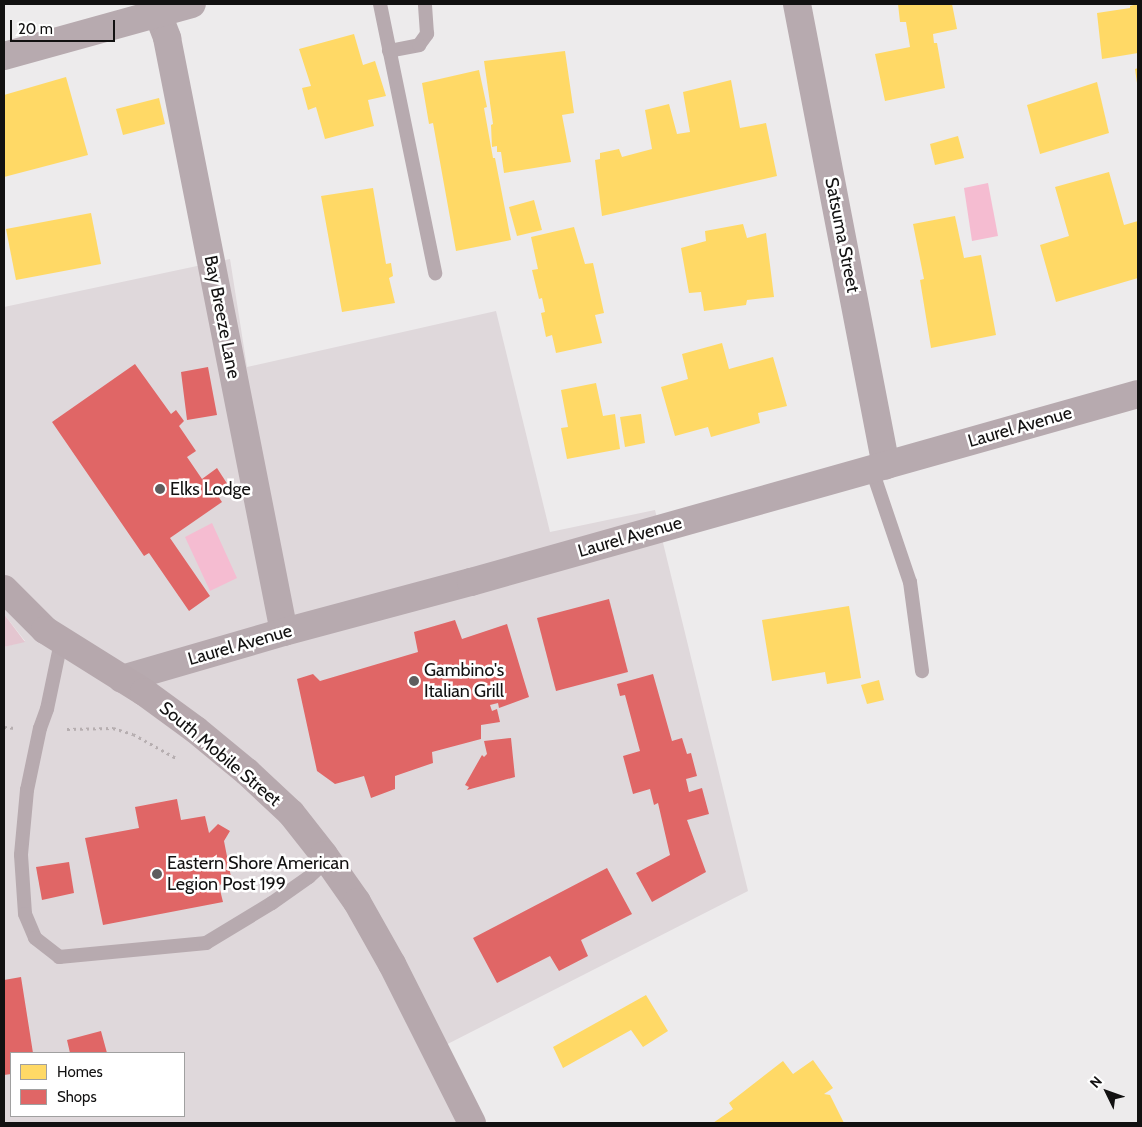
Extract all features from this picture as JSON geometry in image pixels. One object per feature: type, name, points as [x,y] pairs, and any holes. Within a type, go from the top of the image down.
[{"type":"main road","name":"South Mobile Street","points":[[4,590],[45,630],[61,642],[196,730],[247,772],[291,813],[356,902],[392,964],[472,1123]]},
{"type":"street","points":[[4,56],[157,9],[192,4]]},
{"type":"street","name":"Satsuma Street","points":[[797,4],[879,467]]},
{"type":"street","name":"Bay Breeze Lane","points":[[157,9],[167,38],[284,632]]},
{"type":"street","name":"Laurel Avenue","points":[[122,680],[284,632],[1138,394]]},
{"type":"lane","points":[[380,4],[435,273]]},
{"type":"lane","points":[[389,51],[419,45],[423,40],[427,34],[425,4]]},
{"type":"lane","points":[[879,467],[910,582],[922,670]]},
{"type":"lane","points":[[61,642],[27,790],[21,854],[25,914],[35,938],[58,957],[206,943],[272,904],[309,877],[327,860]]},
{"type":"shaded area","points":[[988,183],[998,236],[972,241],[964,188]]},
{"type":"shaded area","points":[[230,259],[247,367],[496,311],[550,532],[655,510],[748,891],[424,1056],[460,1123],[4,1123],[4,647],[25,641],[4,614],[4,307]]},
{"type":"shaded area","points":[[212,523],[237,578],[210,591],[185,537]]},
{"type":"shaded area","points":[[4,614],[25,642],[4,647]]},
{"type":"building: Homes","points":[[898,4],[952,4],[957,29],[933,34],[934,43],[937,43],[945,88],[885,101],[875,54],[910,47],[906,22],[900,22]]},
{"type":"building: Homes","points":[[1138,4],[1138,53],[1102,59],[1097,13],[1130,8],[1130,6]]},
{"type":"building: Homes","points":[[354,34],[363,65],[375,61],[386,96],[368,100],[374,126],[325,139],[316,107],[308,110],[302,88],[311,86],[299,49]]},
{"type":"building: Homes","points":[[565,51],[574,113],[562,115],[571,162],[504,173],[501,152],[497,152],[497,146],[492,147],[491,125],[493,124],[484,61]]},
{"type":"building: Homes","points":[[1138,68],[1138,82],[1137,83],[1135,69]]},
{"type":"building: Homes","points":[[479,70],[487,107],[484,108],[493,158],[495,158],[511,240],[456,251],[433,123],[429,124],[422,83]]},
{"type":"building: Homes","points":[[66,77],[88,155],[4,177],[4,95]]},
{"type":"building: Homes","points":[[731,80],[740,128],[766,123],[777,176],[602,216],[595,160],[600,159],[600,153],[619,149],[622,157],[652,149],[645,110],[669,104],[677,134],[690,132],[683,92]]},
{"type":"building: Homes","points":[[1097,82],[1109,133],[1040,154],[1027,105]]},
{"type":"building: Homes","points":[[159,98],[165,124],[123,135],[116,109]]},
{"type":"building: Homes","points":[[958,136],[964,158],[935,165],[930,144]]},
{"type":"building: Homes","points":[[1109,172],[1124,225],[1138,221],[1138,278],[1056,302],[1040,245],[1069,236],[1055,187]]},
{"type":"building: Homes","points":[[373,188],[386,264],[391,263],[393,276],[389,278],[395,303],[342,312],[321,196]]},
{"type":"building: Homes","points":[[534,200],[542,230],[517,236],[509,207]]},
{"type":"building: Homes","points":[[91,213],[101,264],[16,280],[6,229]]},
{"type":"building: Homes","points":[[955,216],[964,258],[981,255],[996,335],[931,348],[920,280],[924,279],[913,224]]},
{"type":"building: Homes","points":[[743,224],[747,238],[766,233],[774,297],[747,300],[746,305],[704,311],[701,292],[689,293],[681,248],[706,241],[705,231]]},
{"type":"building: Homes","points":[[574,227],[585,264],[593,263],[604,313],[595,315],[602,343],[556,353],[552,335],[546,337],[541,313],[545,312],[542,298],[539,299],[532,270],[538,269],[531,237]]},
{"type":"building: Homes","points":[[722,343],[729,369],[773,357],[787,406],[758,413],[760,423],[711,437],[708,427],[675,436],[661,387],[688,379],[682,354]]},
{"type":"building: Homes","points":[[596,383],[603,416],[615,414],[620,449],[567,459],[561,428],[568,427],[561,390]]},
{"type":"building: Homes","points":[[641,414],[645,443],[625,447],[620,417]]},
{"type":"building: Homes","points":[[849,606],[861,678],[827,684],[825,672],[772,681],[762,620]]},
{"type":"building: Homes","points":[[879,680],[884,700],[867,704],[861,685]]},
{"type":"building: Homes","points":[[646,995],[668,1031],[643,1047],[631,1030],[563,1068],[553,1047]]},
{"type":"building: Homes","points":[[813,1060],[833,1088],[824,1094],[830,1095],[844,1123],[713,1123],[733,1109],[729,1103],[783,1061],[793,1074]]},
{"type":"building: Shops","name":"Elks Lodge","points":[[135,364],[171,414],[176,410],[184,421],[179,426],[196,451],[187,457],[202,479],[217,468],[228,485],[216,493],[222,502],[170,538],[210,596],[189,611],[149,553],[144,556],[52,422]]},
{"type":"building: Shops","points":[[208,367],[217,415],[187,420],[181,372]]},
{"type":"building: Shops","points":[[609,599],[628,672],[556,691],[537,618]]},
{"type":"building: Shops","points":[[455,620],[462,639],[507,624],[529,697],[499,708],[498,703],[490,705],[492,711],[497,709],[500,722],[481,725],[481,739],[432,752],[433,763],[395,776],[395,789],[371,798],[364,776],[335,784],[317,771],[297,679],[313,674],[320,681],[418,652],[414,632]]},
{"type":"building: Shops","points":[[653,674],[672,741],[682,738],[687,754],[691,753],[697,776],[686,779],[689,792],[702,788],[709,814],[687,820],[706,872],[652,902],[636,873],[670,855],[658,803],[654,805],[650,789],[633,794],[623,756],[640,751],[625,695],[620,696],[617,684]]},
{"type":"building: Shops","points":[[511,738],[515,777],[467,790],[469,787],[465,785],[482,755],[484,757],[487,754],[484,741]]},
{"type":"building: Shops","points":[[177,799],[181,820],[205,816],[209,833],[218,824],[230,831],[224,841],[232,882],[222,883],[219,886],[223,902],[103,925],[85,838],[139,828],[135,807]]},
{"type":"building: Shops","points":[[69,862],[74,893],[42,900],[36,867]]},
{"type":"building: Shops","points":[[607,868],[632,914],[581,940],[588,956],[559,971],[550,956],[497,983],[473,938]]},
{"type":"building: Shops","points":[[21,977],[33,1052],[10,1052],[10,1074],[4,1075],[4,980]]},
{"type":"building: Shops","points":[[101,1031],[107,1052],[70,1052],[67,1040]]},
{"type":"place","name":"Elks Lodge","points":[[160,489]]},
{"type":"place","name":"Gambino's Italian Grill","points":[[414,681]]},
{"type":"place","name":"Eastern Shore American Legion Post 199","points":[[157,874]]}]
